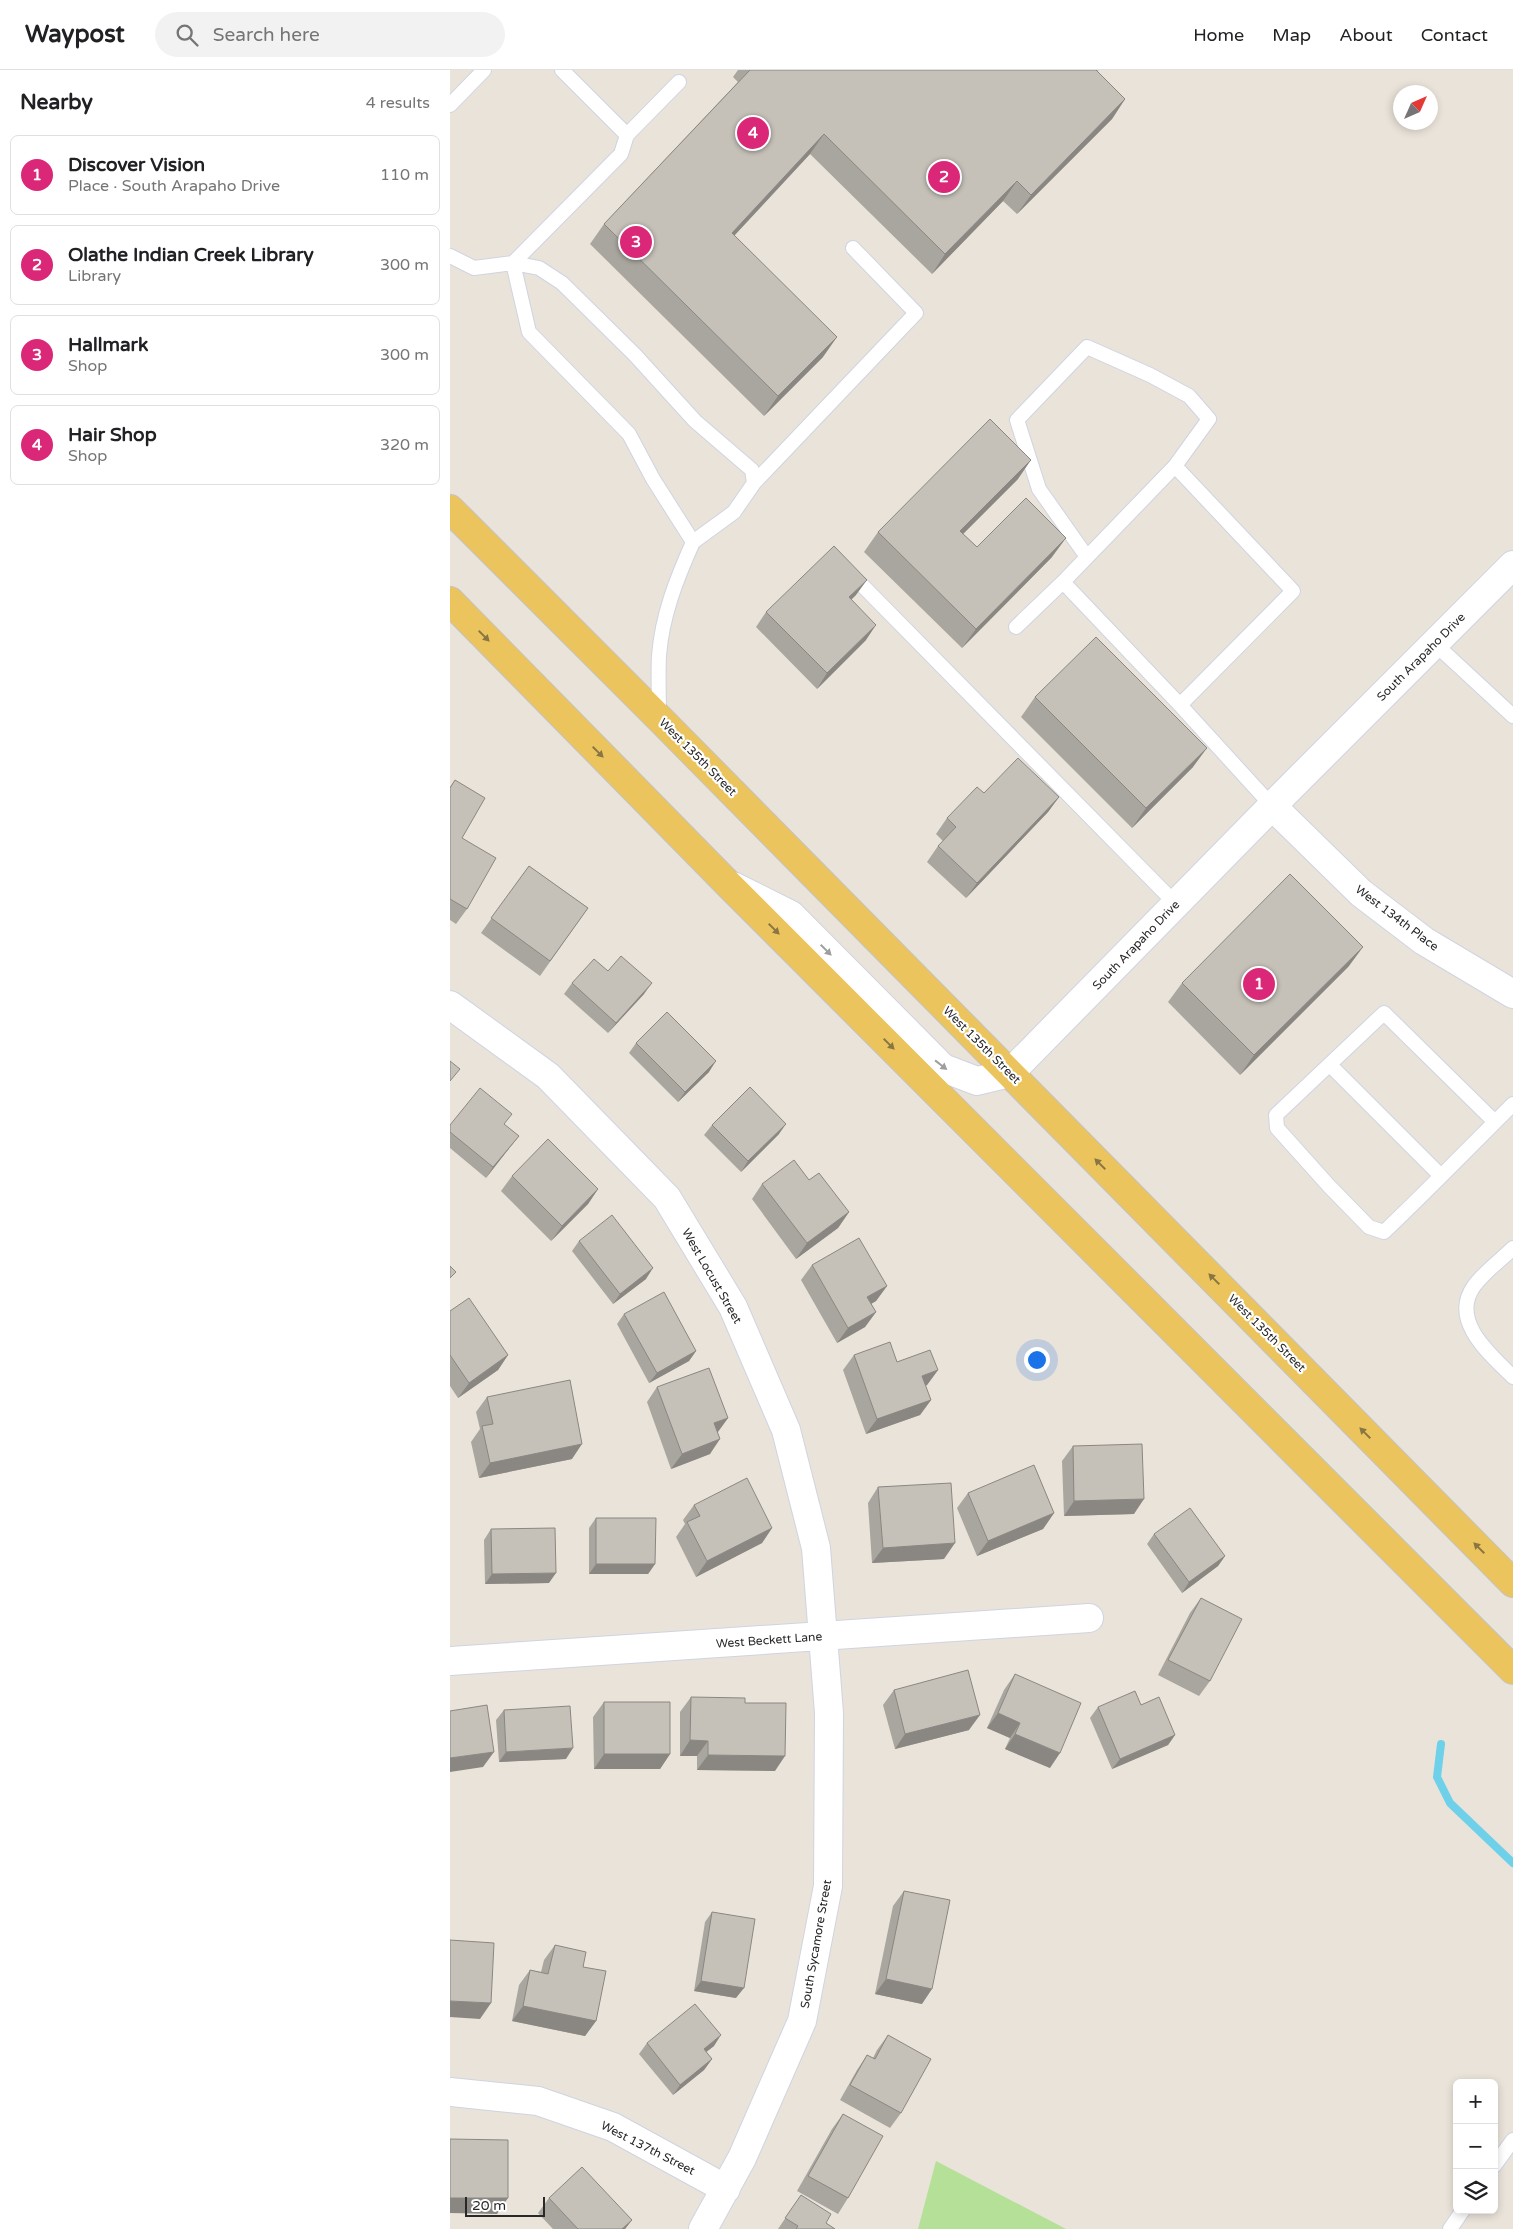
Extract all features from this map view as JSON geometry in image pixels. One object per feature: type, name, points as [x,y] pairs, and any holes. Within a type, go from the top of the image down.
[{"type":"main road","name":"West 135th Street","points":[[450,509],[659,718],[1513,1583]]},
{"type":"main road","points":[[450,601],[729,884],[1513,1670]]},
{"type":"street","name":"South Arapaho Drive","points":[[1010,1074],[1272,806],[1513,564]]},
{"type":"street","name":"West 134th Place","points":[[1272,806],[1361,893],[1424,941],[1513,994]]},
{"type":"street","points":[[729,884],[791,915],[943,1068],[977,1081],[1010,1074]]},
{"type":"street","name":"West Locust Street","points":[[450,1005],[548,1076],[667,1198],[728,1299],[786,1430],[816,1548],[823,1636]]},
{"type":"street","name":"West Beckett Lane","points":[[450,1661],[1089,1618]]},
{"type":"street","name":"South Sycamore Street","points":[[704,2229],[742,2158],[802,2021],[828,1886],[829,1714],[823,1636]]},
{"type":"street","name":"West 137th Street","points":[[450,2092],[538,2101],[594,2120],[613,2127],[726,2189]]},
{"type":"lane","points":[[450,105],[484,70]]},
{"type":"lane","points":[[562,70],[627,135]]},
{"type":"lane","points":[[514,263],[621,154],[627,135],[679,82]]},
{"type":"lane","points":[[659,718],[659,656],[664,623],[676,582],[693,542],[734,512],[754,483],[916,313],[853,248]]},
{"type":"lane","points":[[450,256],[474,268],[514,263],[539,268],[562,283],[635,354],[695,421],[752,470],[754,483]]},
{"type":"lane","points":[[514,263],[529,332],[629,434],[653,479],[693,542]]},
{"type":"lane","points":[[1016,627],[1088,557],[1175,466],[1209,419],[1188,396],[1150,375],[1087,347],[1017,420],[1039,489],[1088,557]]},
{"type":"lane","points":[[1175,466],[1294,591],[1180,705]]},
{"type":"lane","points":[[1063,582],[1180,705],[1272,806]]},
{"type":"lane","points":[[862,586],[1176,904]]},
{"type":"lane","points":[[1434,643],[1513,716]]},
{"type":"lane","points":[[1495,1122],[1384,1012],[1276,1115],[1277,1128],[1369,1227],[1384,1232],[1441,1176],[1495,1122],[1513,1104]]},
{"type":"lane","points":[[1330,1064],[1441,1176]]},
{"type":"lane","points":[[1513,1248],[1474,1286],[1466,1302],[1470,1327],[1479,1343],[1513,1377]]},
{"type":"lane","points":[[1498,2161],[1513,2140]]},
{"type":"lane","points":[[1450,2229],[1460,2214]]},
{"type":"green space","points":[[936,2161],[1066,2229],[918,2229]]},
{"type":"building","points":[[750,70],[1096,70],[1125,99],[1031,195],[1017,181],[945,254],[824,134],[732,233],[837,337],[778,396],[604,224]]},
{"type":"building","points":[[990,419],[1031,460],[960,531],[977,547],[1026,498],[1066,538],[976,629],[878,532]]},
{"type":"building","points":[[834,546],[867,580],[849,597],[876,625],[827,673],[766,612]]},
{"type":"building","points":[[1096,637],[1207,748],[1146,808],[1035,697]]},
{"type":"building","points":[[1018,758],[1059,797],[977,883],[938,846],[956,827],[947,818],[977,787],[984,793]]},
{"type":"building","points":[[455,780],[485,798],[462,838],[496,858],[467,909],[450,899],[450,788]]},
{"type":"building","points":[[529,866],[588,908],[550,961],[491,918]]},
{"type":"building","points":[[1290,874],[1363,947],[1254,1055],[1182,983]]},
{"type":"building","points":[[621,956],[652,983],[616,1023],[572,983],[594,959],[608,971]]},
{"type":"building","points":[[667,1012],[716,1061],[685,1092],[636,1043]]},
{"type":"building","points":[[450,1061],[460,1069],[450,1081]]},
{"type":"building","points":[[750,1087],[786,1124],[748,1161],[712,1125]]},
{"type":"building","points":[[480,1088],[512,1114],[504,1124],[519,1136],[493,1167],[450,1132],[450,1125]]},
{"type":"building","points":[[548,1139],[598,1189],[562,1226],[512,1176]]},
{"type":"building","points":[[794,1160],[809,1180],[819,1173],[849,1212],[807,1243],[762,1184]]},
{"type":"building","points":[[612,1215],[653,1268],[620,1294],[579,1241]]},
{"type":"building","points":[[859,1238],[887,1286],[867,1297],[876,1312],[848,1328],[812,1265]]},
{"type":"building","points":[[450,1266],[456,1272],[450,1278]]},
{"type":"building","points":[[664,1292],[696,1351],[657,1373],[624,1314]]},
{"type":"building","points":[[469,1298],[508,1355],[469,1383],[450,1355],[450,1311]]},
{"type":"building","points":[[890,1342],[897,1362],[930,1350],[938,1370],[922,1376],[931,1400],[877,1419],[854,1355]]},
{"type":"building","points":[[709,1368],[728,1418],[714,1423],[720,1439],[682,1454],[657,1387]]},
{"type":"building","points":[[570,1380],[582,1444],[490,1463],[482,1426],[493,1424],[487,1397]]},
{"type":"building","points":[[1142,1444],[1144,1499],[1074,1501],[1073,1446]]},
{"type":"building","points":[[1034,1465],[1054,1513],[988,1541],[968,1493]]},
{"type":"building","points":[[747,1478],[772,1528],[707,1561],[687,1522],[700,1516],[694,1505]]},
{"type":"building","points":[[951,1483],[955,1543],[883,1548],[878,1487]]},
{"type":"building","points":[[1190,1508],[1225,1556],[1189,1582],[1154,1534]]},
{"type":"building","points":[[596,1518],[656,1518],[655,1564],[596,1564]]},
{"type":"building","points":[[555,1528],[556,1573],[492,1574],[491,1529]]},
{"type":"building","points":[[1201,1598],[1242,1619],[1210,1681],[1168,1660]]},
{"type":"building","points":[[968,1670],[980,1715],[905,1734],[894,1690]]},
{"type":"building","points":[[1015,1674],[1081,1703],[1060,1753],[1015,1734],[1020,1723],[998,1713]]},
{"type":"building","points":[[1135,1691],[1141,1705],[1159,1697],[1175,1735],[1120,1759],[1098,1707]]},
{"type":"building","points":[[691,1697],[745,1698],[745,1703],[786,1703],[785,1756],[708,1755],[708,1741],[690,1740]]},
{"type":"building","points":[[604,1702],[670,1702],[670,1754],[604,1754]]},
{"type":"building","points":[[487,1705],[494,1752],[450,1758],[450,1711]]},
{"type":"building","points":[[570,1706],[573,1748],[506,1752],[504,1710]]},
{"type":"building","points":[[904,1891],[950,1900],[932,1989],[886,1979]]},
{"type":"building","points":[[712,1912],[755,1919],[744,1988],[701,1981]]},
{"type":"building","points":[[450,1940],[494,1943],[491,2003],[450,2001]]},
{"type":"building","points":[[555,1945],[586,1952],[583,1967],[606,1971],[596,2021],[523,2006],[530,1970],[548,1974]]},
{"type":"building","points":[[695,2004],[721,2035],[704,2049],[712,2059],[680,2085],[647,2043]]},
{"type":"building","points":[[888,2035],[931,2059],[901,2113],[850,2085],[867,2055],[875,2059]]},
{"type":"building","points":[[843,2114],[883,2136],[848,2198],[808,2176]]},
{"type":"building","points":[[450,2139],[508,2140],[508,2198],[450,2198]]},
{"type":"building","points":[[582,2167],[632,2220],[622,2229],[578,2229],[549,2198]]},
{"type":"building","points":[[801,2195],[831,2214],[826,2223],[835,2229],[796,2229],[798,2226],[785,2218]]},
{"type":"waterway","points":[[1441,1744],[1437,1777],[1450,1803],[1513,1863]]},
{"type":"place","name":"Hair Shop","points":[[753,133]]},
{"type":"place","name":"Olathe Indian Creek Library","points":[[944,177]]},
{"type":"place","name":"Hallmark","points":[[636,242]]},
{"type":"place","name":"Discover Vision","points":[[1259,984]]}]
